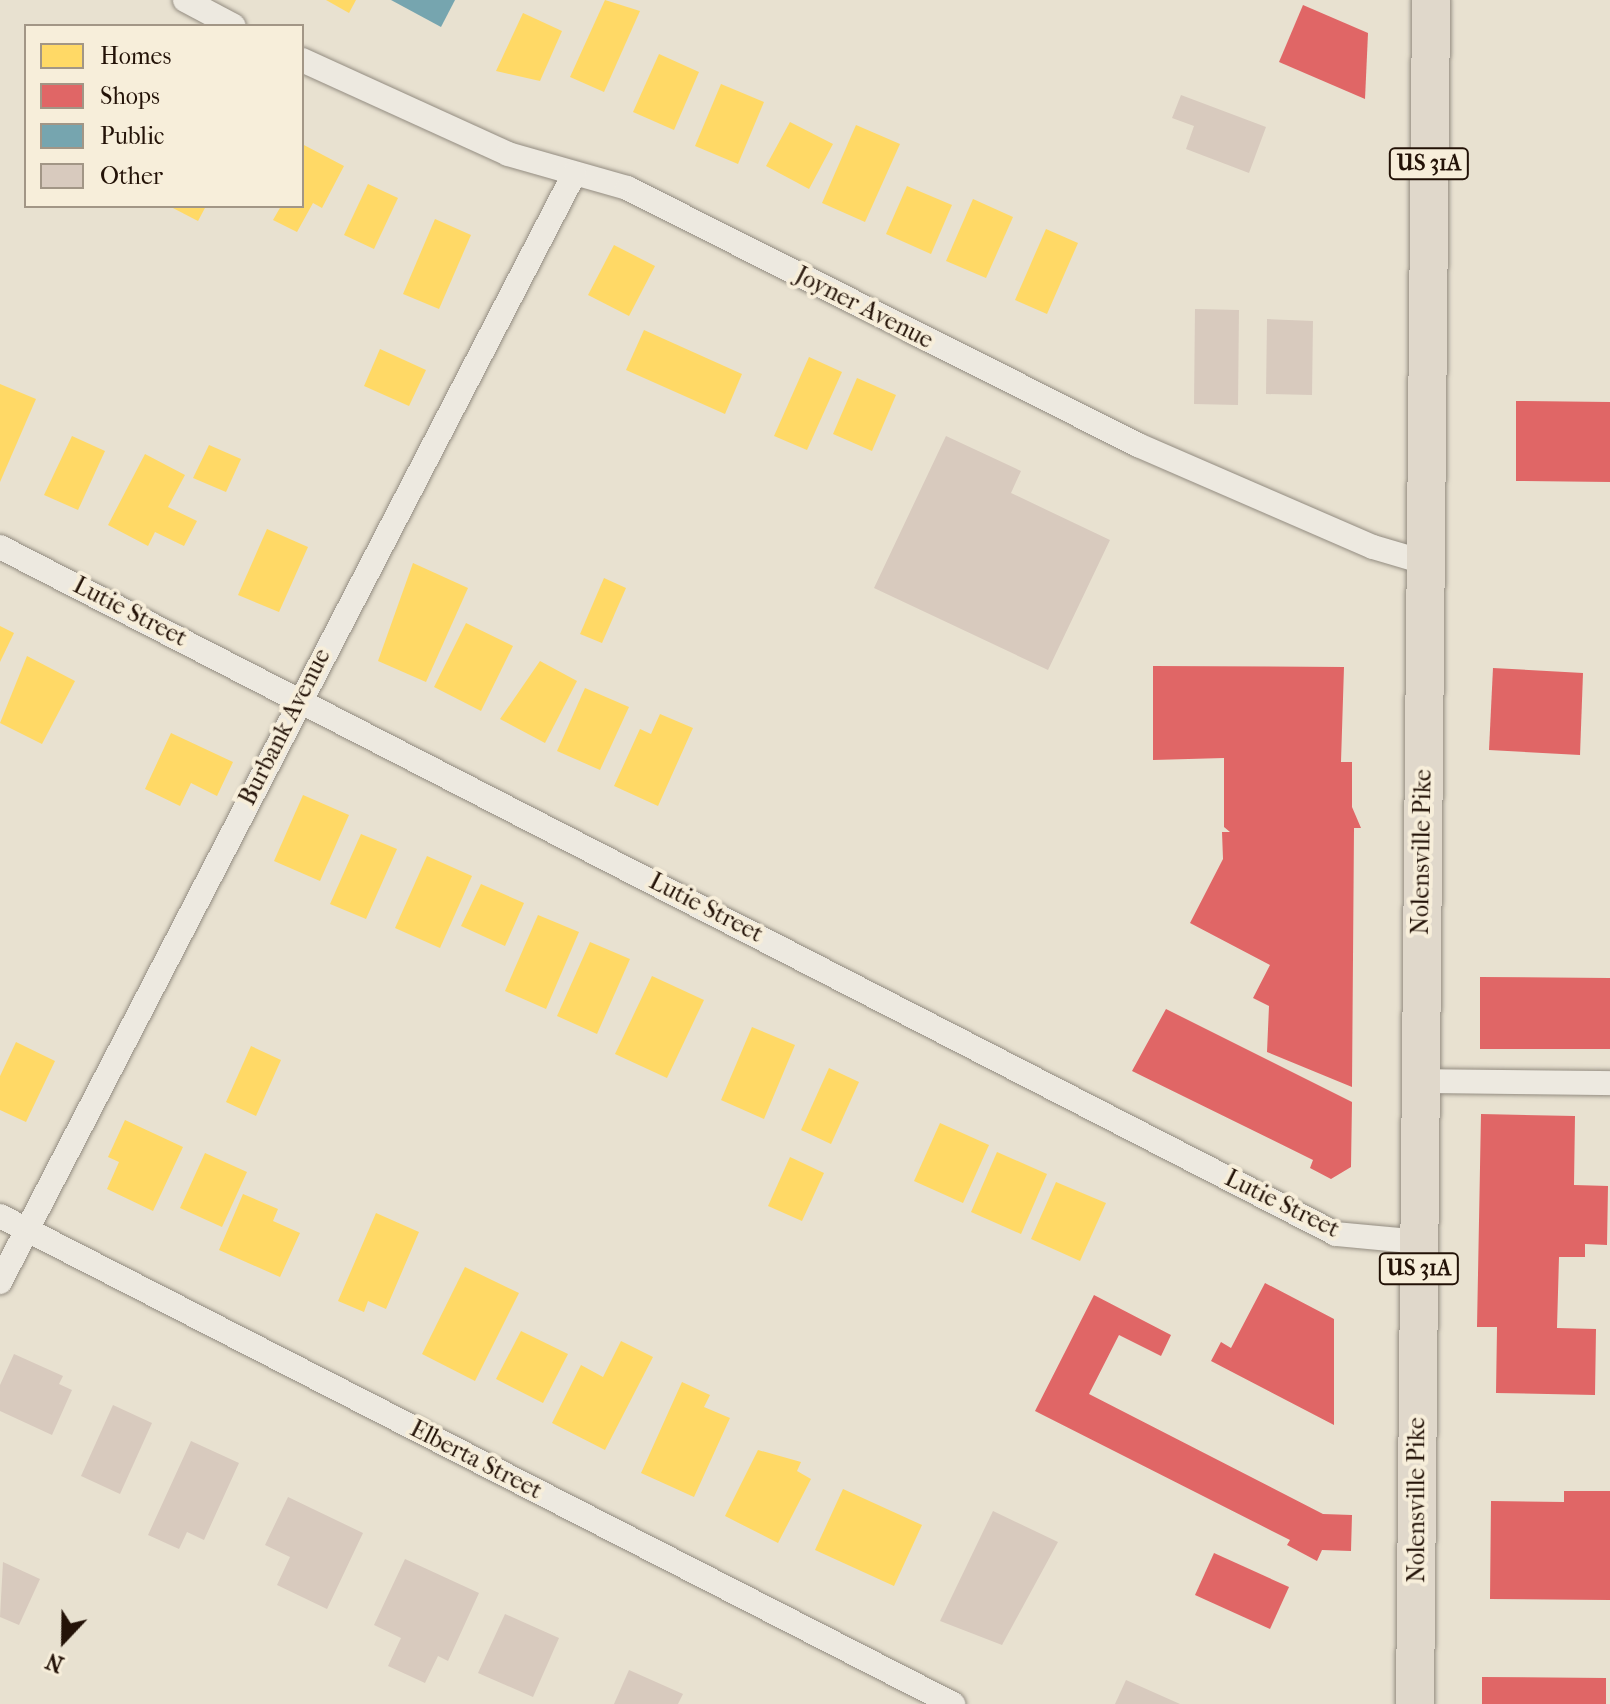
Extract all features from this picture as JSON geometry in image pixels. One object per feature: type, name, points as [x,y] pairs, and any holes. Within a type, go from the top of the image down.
[{"type":"main road","name":"Nolensville Pike","points":[[1415,1704],[1431,0]]},
{"type":"street","points":[[185,0],[230,24]]},
{"type":"street","name":"Joyner Avenue","points":[[304,61],[424,120],[574,174],[627,188],[1224,485],[1424,562]]},
{"type":"street","name":"Burbank Avenue","points":[[0,1282],[574,174]]},
{"type":"street","name":"Lutie Street","points":[[0,547],[300,698],[1336,1234],[1420,1242]]},
{"type":"street","points":[[1419,1081],[1610,1083]]},
{"type":"street","name":"Elberta Street","points":[[0,1216],[953,1704]]},
{"type":"building: Homes","points":[[326,0],[356,0],[349,13]]},
{"type":"building: Homes","points":[[605,0],[640,11],[604,92],[570,77]]},
{"type":"building: Homes","points":[[523,13],[562,31],[540,81],[496,71]]},
{"type":"building: Homes","points":[[659,54],[699,72],[674,130],[633,112]]},
{"type":"building: Homes","points":[[721,84],[764,102],[738,164],[695,146]]},
{"type":"building: Homes","points":[[790,122],[833,144],[809,189],[766,166]]},
{"type":"building: Homes","points":[[856,125],[900,144],[865,222],[822,203]]},
{"type":"building: Homes","points":[[304,145],[344,166],[322,208],[313,203],[297,232],[273,220],[280,208],[304,208]]},
{"type":"building: Homes","points":[[368,184],[398,198],[374,249],[344,235]]},
{"type":"building: Homes","points":[[907,186],[952,205],[931,254],[886,234]]},
{"type":"building: Homes","points":[[973,199],[1013,217],[986,278],[946,261]]},
{"type":"building: Homes","points":[[173,208],[205,208],[198,221]]},
{"type":"building: Homes","points":[[435,219],[471,235],[439,309],[403,294]]},
{"type":"building: Homes","points":[[1046,229],[1078,243],[1047,314],[1015,300]]},
{"type":"building: Homes","points":[[614,245],[655,266],[629,316],[588,295]]},
{"type":"building: Homes","points":[[644,330],[742,374],[725,414],[626,370]]},
{"type":"building: Homes","points":[[380,349],[426,370],[409,406],[364,386]]},
{"type":"building: Homes","points":[[809,357],[842,372],[807,450],[774,436]]},
{"type":"building: Homes","points":[[857,378],[896,395],[872,451],[833,434]]},
{"type":"building: Homes","points":[[0,384],[36,399],[0,482]]},
{"type":"building: Homes","points":[[72,436],[105,451],[78,510],[44,495]]},
{"type":"building: Homes","points":[[209,445],[241,459],[226,492],[193,478]]},
{"type":"building: Homes","points":[[145,454],[185,475],[168,507],[197,521],[184,546],[155,532],[148,546],[108,525]]},
{"type":"building: Homes","points":[[267,529],[308,547],[279,612],[238,595]]},
{"type":"building: Homes","points":[[413,563],[468,588],[426,682],[378,661]]},
{"type":"building: Homes","points":[[604,578],[626,588],[602,643],[580,634]]},
{"type":"building: Homes","points":[[466,623],[513,646],[481,711],[434,687]]},
{"type":"building: Homes","points":[[0,626],[14,633],[0,662]]},
{"type":"building: Homes","points":[[27,656],[75,681],[42,744],[0,723]]},
{"type":"building: Homes","points":[[540,661],[577,681],[545,743],[500,719]]},
{"type":"building: Homes","points":[[585,688],[629,707],[600,770],[557,751]]},
{"type":"building: Homes","points":[[660,714],[693,728],[658,806],[614,786],[640,729],[651,734]]},
{"type":"building: Homes","points":[[171,733],[233,762],[217,796],[191,783],[180,806],[145,789]]},
{"type":"building: Homes","points":[[303,795],[349,815],[320,881],[274,861]]},
{"type":"building: Homes","points":[[361,834],[397,849],[366,919],[330,904]]},
{"type":"building: Homes","points":[[427,856],[472,876],[440,948],[395,928]]},
{"type":"building: Homes","points":[[481,884],[524,903],[505,946],[461,926]]},
{"type":"building: Homes","points":[[538,915],[579,932],[546,1009],[505,991]]},
{"type":"building: Homes","points":[[590,942],[630,959],[597,1034],[557,1016]]},
{"type":"building: Homes","points":[[652,976],[704,1000],[667,1078],[615,1054]]},
{"type":"building: Homes","points":[[752,1027],[795,1045],[764,1119],[721,1100]]},
{"type":"building: Homes","points":[[16,1042],[55,1061],[26,1122],[0,1110],[0,1076]]},
{"type":"building: Homes","points":[[251,1046],[281,1060],[256,1116],[226,1102]]},
{"type":"building: Homes","points":[[829,1068],[859,1082],[831,1144],[801,1130]]},
{"type":"building: Homes","points":[[125,1120],[183,1147],[153,1211],[107,1189],[119,1162],[108,1157]]},
{"type":"building: Homes","points":[[940,1123],[989,1145],[963,1203],[914,1181]]},
{"type":"building: Homes","points":[[997,1152],[1047,1174],[1021,1234],[971,1212]]},
{"type":"building: Homes","points":[[205,1153],[247,1172],[222,1227],[180,1208]]},
{"type":"building: Homes","points":[[790,1157],[824,1173],[802,1221],[768,1206]]},
{"type":"building: Homes","points":[[1056,1182],[1106,1203],[1080,1261],[1031,1239]]},
{"type":"building: Homes","points":[[243,1194],[278,1209],[273,1221],[300,1233],[280,1277],[219,1250]]},
{"type":"building: Homes","points":[[376,1213],[419,1232],[386,1309],[368,1301],[364,1312],[338,1301]]},
{"type":"building: Homes","points":[[465,1267],[519,1293],[475,1381],[422,1354]]},
{"type":"building: Homes","points":[[521,1331],[568,1354],[543,1403],[496,1379]]},
{"type":"building: Homes","points":[[621,1341],[653,1357],[605,1450],[552,1423],[581,1365],[603,1377]]},
{"type":"building: Homes","points":[[682,1382],[710,1395],[704,1407],[730,1418],[694,1497],[641,1473]]},
{"type":"building: Homes","points":[[758,1450],[801,1462],[797,1471],[811,1479],[778,1543],[725,1516]]},
{"type":"building: Homes","points":[[843,1489],[922,1525],[894,1586],[815,1550]]},
{"type":"building: Shops","points":[[1303,5],[1368,33],[1365,99],[1279,62]]},
{"type":"building: Shops","points":[[1516,401],[1610,402],[1610,482],[1516,481]]},
{"type":"building: Shops","points":[[1153,666],[1344,667],[1341,762],[1352,762],[1352,807],[1361,828],[1354,828],[1352,1087],[1267,1052],[1269,1006],[1253,998],[1270,965],[1190,923],[1223,859],[1222,832],[1230,832],[1224,827],[1224,758],[1153,760]]},
{"type":"building: Shops","points":[[1493,668],[1583,673],[1580,755],[1489,750]]},
{"type":"building: Shops","points":[[1480,977],[1610,978],[1610,1049],[1480,1049]]},
{"type":"building: Shops","points":[[1166,1009],[1352,1102],[1351,1167],[1331,1179],[1310,1168],[1313,1160],[1132,1071]]},
{"type":"building: Shops","points":[[1481,1114],[1575,1116],[1574,1185],[1608,1186],[1607,1245],[1585,1244],[1585,1257],[1559,1257],[1557,1328],[1596,1329],[1595,1395],[1496,1393],[1497,1327],[1477,1327]]},
{"type":"building: Shops","points":[[1265,1283],[1334,1319],[1334,1425],[1211,1361],[1221,1342],[1231,1348]]},
{"type":"building: Shops","points":[[1094,1295],[1171,1335],[1161,1356],[1119,1335],[1089,1394],[1323,1514],[1352,1515],[1351,1551],[1322,1550],[1317,1561],[1287,1545],[1290,1540],[1035,1411]]},
{"type":"building: Shops","points":[[1564,1491],[1610,1491],[1610,1600],[1490,1599],[1491,1501],[1564,1502]]},
{"type":"building: Shops","points":[[1214,1553],[1289,1587],[1270,1629],[1195,1595]]},
{"type":"building: Shops","points":[[1482,1677],[1606,1678],[1606,1704],[1482,1704]]},
{"type":"building: Public","points":[[391,0],[455,0],[441,27]]},
{"type":"building: Other","points":[[1181,95],[1266,127],[1249,173],[1186,149],[1194,126],[1172,118]]},
{"type":"building: Other","points":[[1195,309],[1239,310],[1238,405],[1194,404]]},
{"type":"building: Other","points":[[1267,319],[1313,321],[1312,395],[1266,394]]},
{"type":"building: Other","points":[[946,436],[1021,471],[1011,493],[1110,540],[1048,670],[874,588]]},
{"type":"building: Other","points":[[14,1354],[63,1376],[59,1384],[72,1390],[52,1435],[0,1411],[0,1385]]},
{"type":"building: Other","points":[[113,1405],[152,1423],[120,1494],[81,1476]]},
{"type":"building: Other","points":[[191,1441],[239,1463],[204,1540],[187,1532],[179,1549],[148,1535]]},
{"type":"building: Other","points":[[288,1497],[363,1533],[327,1609],[277,1585],[290,1557],[265,1545]]},
{"type":"building: Other","points":[[993,1511],[1058,1542],[1002,1645],[940,1621]]},
{"type":"building: Other","points":[[405,1559],[479,1593],[448,1661],[438,1656],[425,1683],[388,1666],[401,1638],[374,1625]]},
{"type":"building: Other","points":[[3,1562],[40,1579],[19,1625],[0,1617]]},
{"type":"building: Other","points":[[505,1614],[559,1638],[533,1697],[478,1673]]},
{"type":"building: Other","points":[[629,1670],[683,1694],[678,1704],[614,1704]]},
{"type":"building: Other","points":[[1126,1680],[1180,1704],[1115,1704]]}]
